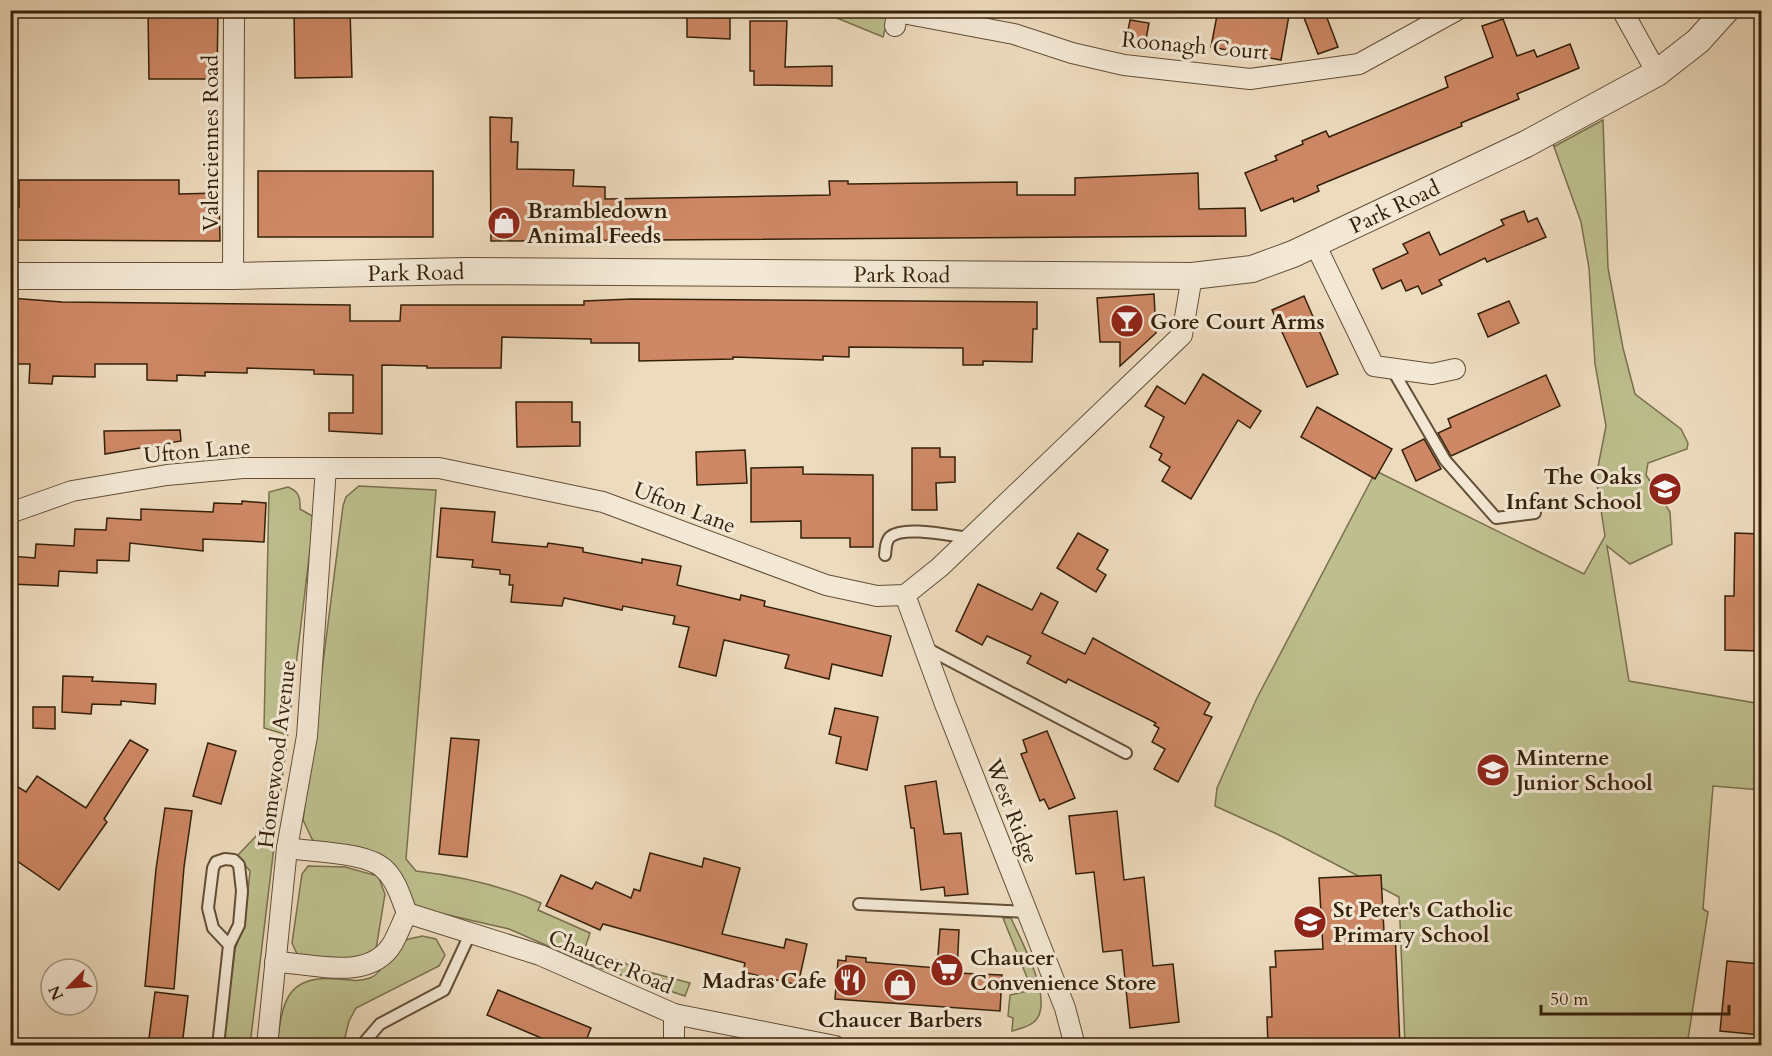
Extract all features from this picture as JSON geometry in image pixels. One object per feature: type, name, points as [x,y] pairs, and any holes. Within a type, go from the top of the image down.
[{"type":"street","name":"Valenciennes Road","points":[[233,276],[234,10]]},
{"type":"street","name":"Roonagh Court","points":[[896,26],[897,12],[1014,34],[1072,53],[1124,65],[1250,79],[1359,64],[1458,10]]},
{"type":"street","points":[[1622,10],[1657,73]]},
{"type":"street","name":"Park Road","points":[[10,276],[233,276],[467,271],[1192,276],[1252,268],[1316,244],[1526,144],[1657,73],[1698,41],[1726,10]]},
{"type":"street","points":[[1316,244],[1374,366],[1432,374],[1455,369]]},
{"type":"street","points":[[905,595],[940,567],[1182,335],[1192,276]]},
{"type":"street","name":"Ufton Lane","points":[[10,513],[72,491],[102,484],[243,468],[439,468],[603,502],[826,585],[877,596],[905,595]]},
{"type":"street","name":"Homewood Avenue","points":[[267,1046],[287,848],[307,736],[326,468]]},
{"type":"street","name":"West Ridge","points":[[905,595],[1065,1008],[1075,1046]]},
{"type":"street","points":[[275,962],[356,968],[376,960],[392,944],[407,914],[396,886],[382,867],[363,859],[287,848]]},
{"type":"street","name":"Chaucer Road","points":[[407,914],[540,955],[674,1014],[835,1046]]},
{"type":"street","points":[[674,1014],[674,1046]]},
{"type":"lane","points":[[1391,368],[1445,460],[1496,518],[1535,513]]},
{"type":"lane","points":[[885,555],[886,542],[903,531],[970,538]]},
{"type":"lane","points":[[925,648],[1126,753]]},
{"type":"lane","name":"Homewood Avenue","points":[[218,1046],[229,945],[239,925],[242,878],[239,865],[234,860],[225,859],[216,862],[213,868],[208,908],[213,928],[229,945]]},
{"type":"lane","points":[[859,904],[1026,912]]},
{"type":"lane","points":[[360,1046],[380,1024],[444,990],[470,934]]},
{"type":"green space","points":[[820,11],[890,11],[883,37]]},
{"type":"green space","name":"Minterne Junior School","points":[[1603,120],[1608,268],[1623,348],[1635,394],[1681,429],[1688,443],[1687,449],[1648,463],[1646,475],[1670,512],[1672,544],[1630,564],[1607,546],[1629,681],[1761,704],[1761,790],[1713,786],[1703,909],[1708,912],[1687,1045],[1405,1045],[1399,897],[1279,835],[1215,806],[1217,788],[1256,700],[1376,471],[1584,574],[1605,536],[1596,477],[1606,426],[1595,364],[1589,268],[1581,222],[1553,144],[1555,146]]},
{"type":"green space","points":[[359,486],[436,490],[406,859],[416,871],[480,882],[541,903],[538,910],[590,933],[585,948],[645,971],[690,983],[685,996],[594,966],[509,929],[422,909],[413,905],[393,874],[322,848],[312,839],[303,820],[343,506],[346,497]]},
{"type":"green space","points":[[288,487],[298,495],[300,509],[314,517],[250,1045],[223,1046],[235,949],[245,921],[250,871],[237,856],[275,816],[284,734],[264,728],[269,492]]},
{"type":"green space","points":[[308,866],[345,867],[378,876],[385,894],[376,949],[357,959],[298,956],[292,943],[302,874]]},
{"type":"green space","points":[[1003,918],[1011,918],[1022,941],[1039,987],[1041,1001],[1040,1013],[1034,1022],[1012,1031],[1013,1018],[1008,1016],[1010,995],[1032,990]]},
{"type":"green space","points":[[422,936],[436,939],[445,955],[439,966],[356,1008],[349,1021],[343,1045],[277,1046],[285,1005],[297,987],[307,981],[320,979],[370,978],[379,972],[400,943]]},
{"type":"building","points":[[148,10],[218,10],[217,79],[149,79]]},
{"type":"building","points":[[294,10],[350,10],[352,77],[295,78]]},
{"type":"building","points":[[1218,10],[1290,10],[1281,60],[1211,47]]},
{"type":"building","points":[[1301,10],[1324,10],[1338,47],[1318,54]]},
{"type":"building","points":[[687,17],[730,18],[730,39],[687,37]]},
{"type":"building","points":[[1503,19],[1517,56],[1534,50],[1537,57],[1570,44],[1579,68],[1517,94],[1519,99],[1461,123],[1462,126],[1317,186],[1319,191],[1294,202],[1293,198],[1261,211],[1245,173],[1277,160],[1275,156],[1303,144],[1302,141],[1326,131],[1329,137],[1448,87],[1445,77],[1493,57],[1482,26]]},
{"type":"building","points":[[1130,20],[1149,23],[1144,50],[1125,46]]},
{"type":"building","points":[[750,21],[787,21],[785,67],[832,66],[832,86],[754,85],[754,71],[750,71]]},
{"type":"building","points":[[490,117],[512,118],[511,142],[518,142],[517,169],[574,170],[573,186],[605,187],[605,199],[830,195],[829,181],[848,181],[848,184],[1017,182],[1017,195],[1075,195],[1075,178],[1198,173],[1199,209],[1245,208],[1246,236],[491,241]]},
{"type":"building","points":[[258,171],[433,171],[433,237],[258,237]]},
{"type":"building","points":[[19,180],[179,180],[179,194],[219,193],[220,241],[12,240],[12,207],[19,207]]},
{"type":"building","points":[[1524,211],[1528,222],[1537,218],[1546,237],[1487,262],[1485,258],[1439,280],[1442,285],[1422,294],[1418,286],[1406,291],[1401,280],[1382,289],[1373,269],[1408,253],[1403,244],[1429,232],[1440,255],[1504,225],[1501,220]]},
{"type":"building","name":"Gore Court Arms","points":[[1154,294],[1156,333],[1120,366],[1120,342],[1100,342],[1097,298]]},
{"type":"building","points":[[1304,296],[1338,374],[1307,387],[1272,310]]},
{"type":"building","points":[[10,298],[62,302],[350,305],[350,321],[400,321],[401,305],[584,305],[584,301],[632,299],[1037,302],[1037,329],[1033,329],[1032,362],[983,361],[983,365],[963,365],[963,348],[849,347],[849,357],[823,356],[823,360],[733,357],[733,359],[639,361],[639,343],[591,343],[591,339],[502,337],[501,368],[427,368],[427,366],[382,365],[382,434],[329,431],[329,413],[353,413],[353,375],[314,374],[314,370],[247,368],[247,373],[205,372],[205,376],[177,375],[177,381],[147,380],[147,364],[95,364],[95,377],[53,376],[52,384],[29,383],[30,364],[10,364]]},
{"type":"building","points":[[1509,301],[1519,323],[1488,337],[1478,314]]},
{"type":"building","points":[[1203,374],[1261,411],[1250,428],[1238,420],[1191,499],[1162,481],[1170,467],[1159,460],[1162,454],[1150,447],[1164,417],[1145,406],[1157,386],[1185,404]]},
{"type":"building","points":[[1546,375],[1560,406],[1451,456],[1438,433],[1451,427],[1448,419]]},
{"type":"building","points":[[516,402],[572,402],[572,422],[580,422],[580,446],[517,447]]},
{"type":"building","points":[[1317,407],[1392,449],[1375,479],[1301,437]]},
{"type":"building","points":[[180,430],[181,441],[105,454],[104,431]]},
{"type":"building","points":[[1424,439],[1441,469],[1416,481],[1402,450]]},
{"type":"building","points":[[912,448],[940,448],[940,457],[955,457],[955,482],[936,483],[937,510],[912,510]]},
{"type":"building","points":[[745,450],[747,483],[697,485],[696,452]]},
{"type":"building","points":[[803,467],[803,474],[873,475],[873,547],[850,547],[850,538],[801,538],[801,521],[751,522],[751,468]]},
{"type":"building","points":[[242,501],[266,503],[264,542],[203,539],[203,551],[130,543],[129,561],[97,560],[97,573],[59,571],[58,586],[10,584],[10,556],[35,558],[36,544],[74,546],[75,529],[106,530],[107,518],[141,520],[141,509],[213,512],[214,503],[242,504]]},
{"type":"building","points":[[441,508],[495,512],[492,542],[547,547],[548,543],[583,548],[583,552],[642,563],[642,559],[681,566],[677,585],[740,600],[741,595],[765,601],[764,606],[891,636],[882,676],[832,664],[829,679],[785,668],[789,655],[724,640],[716,676],[679,667],[689,627],[673,624],[675,616],[623,606],[622,610],[564,598],[562,606],[511,602],[513,585],[509,585],[510,575],[500,574],[500,570],[472,567],[473,560],[437,557]]},
{"type":"building","points":[[1078,533],[1108,550],[1097,569],[1106,575],[1096,592],[1057,568]]},
{"type":"building","points":[[1735,533],[1761,534],[1761,651],[1725,650],[1725,596],[1734,596]]},
{"type":"building","points":[[978,584],[1032,610],[1041,593],[1058,602],[1042,633],[1085,654],[1093,638],[1210,703],[1204,714],[1212,717],[1178,782],[1154,769],[1165,749],[1152,742],[1159,728],[1154,725],[1156,723],[1068,679],[1066,683],[1027,663],[1031,656],[987,636],[982,645],[956,631]]},
{"type":"building","points":[[63,676],[93,677],[92,681],[156,684],[155,704],[121,701],[121,705],[92,704],[91,714],[62,712]]},
{"type":"building","points":[[33,707],[55,707],[55,729],[33,728]]},
{"type":"building","points":[[835,708],[878,717],[867,770],[836,763],[841,737],[829,734]]},
{"type":"building","points":[[1047,731],[1075,798],[1049,809],[1044,799],[1040,801],[1021,754],[1027,752],[1023,740]]},
{"type":"building","points":[[451,738],[479,740],[467,857],[439,854]]},
{"type":"building","points":[[130,740],[148,750],[104,819],[107,822],[59,890],[10,856],[10,782],[26,792],[37,776],[86,808]]},
{"type":"building","points":[[208,743],[236,751],[221,804],[193,796]]},
{"type":"building","points":[[936,781],[944,834],[961,833],[968,894],[945,896],[944,887],[921,890],[914,828],[911,828],[905,786]]},
{"type":"building","points":[[165,808],[192,811],[184,867],[174,989],[145,986],[156,869]]},
{"type":"building","points":[[1117,811],[1124,880],[1144,877],[1153,966],[1173,964],[1179,1022],[1130,1028],[1122,950],[1103,952],[1094,872],[1076,874],[1069,816]]},
{"type":"building","points":[[650,853],[702,867],[704,858],[740,868],[722,934],[784,948],[786,939],[807,944],[798,985],[743,972],[745,963],[603,924],[600,930],[546,906],[561,875],[592,889],[596,882],[631,898],[634,889],[640,891]]},
{"type":"building","points":[[1381,875],[1384,932],[1395,931],[1400,1046],[1268,1046],[1267,1017],[1272,1017],[1270,967],[1276,967],[1275,951],[1323,949],[1319,878]]},
{"type":"building","points":[[940,929],[959,930],[957,973],[1002,975],[1000,1011],[835,999],[838,960],[846,961],[846,956],[866,958],[866,962],[937,968]]},
{"type":"building","points":[[1727,961],[1761,964],[1761,1035],[1720,1031]]},
{"type":"building","points":[[498,990],[591,1028],[584,1046],[560,1046],[487,1015]]},
{"type":"building","points":[[155,992],[188,996],[182,1046],[148,1046]]},
{"type":"place","name":"Brambledown Animal Feeds","points":[[504,223]]},
{"type":"place","name":"Gore Court Arms","points":[[1127,321]]},
{"type":"place","name":"The Oaks Infant School","points":[[1665,489]]},
{"type":"place","name":"Minterne Junior School","points":[[1493,770]]},
{"type":"place","name":"St Peter's Catholic Primary School","points":[[1310,922]]},
{"type":"place","name":"Chaucer Convenience Store","points":[[947,970]]},
{"type":"place","name":"Madras Cafe","points":[[850,980]]},
{"type":"place","name":"Chaucer Barbers","points":[[900,985]]}]
